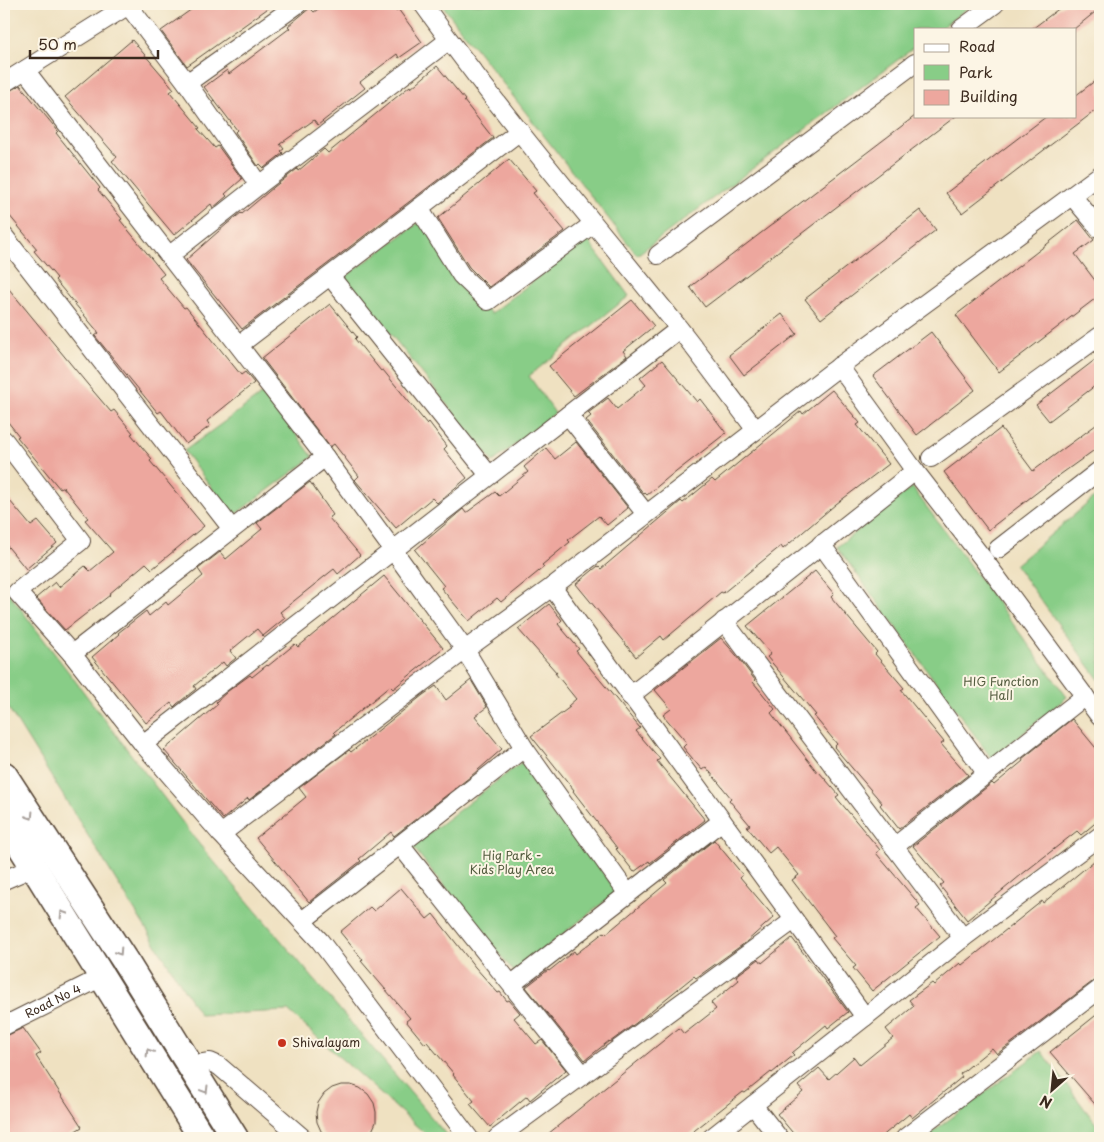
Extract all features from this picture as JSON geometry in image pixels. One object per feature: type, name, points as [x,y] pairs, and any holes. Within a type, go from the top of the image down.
[{"type":"highway","points":[[4,775],[191,1065],[235,1138]]},
{"type":"highway","points":[[4,819],[202,1138]]},
{"type":"street","points":[[4,83],[129,4],[259,185]]},
{"type":"street","points":[[187,83],[298,4]]},
{"type":"street","points":[[423,4],[520,131],[679,329],[756,430]]},
{"type":"street","points":[[962,28],[995,4]]},
{"type":"street","points":[[170,255],[449,40]]},
{"type":"street","points":[[658,254],[914,64]]},
{"type":"street","points":[[25,70],[325,457],[464,650],[524,748],[628,894]]},
{"type":"street","points":[[239,345],[520,131]]},
{"type":"street","points":[[221,834],[464,650],[552,587],[839,366],[1100,174]]},
{"type":"street","points":[[1072,196],[1100,229]]},
{"type":"street","points":[[419,208],[461,275],[488,301],[593,224]]},
{"type":"street","points":[[4,236],[232,529]]},
{"type":"street","points":[[330,276],[489,475]]},
{"type":"street","points":[[143,744],[679,329]]},
{"type":"street","points":[[931,458],[1100,336]]},
{"type":"street","points":[[839,366],[915,471],[984,560],[1100,717]]},
{"type":"street","points":[[568,416],[646,514]]},
{"type":"street","points":[[4,440],[81,541],[17,592],[72,654],[143,744],[221,834],[320,941],[469,1138]]},
{"type":"street","points":[[72,654],[325,457]]},
{"type":"street","points":[[998,549],[1100,470]]},
{"type":"street","points":[[630,696],[915,471]]},
{"type":"street","points":[[821,544],[987,774]]},
{"type":"street","points":[[552,587],[865,1017]]},
{"type":"street","points":[[724,621],[963,938]]},
{"type":"street","points":[[894,847],[1085,696]]},
{"type":"street","points":[[302,921],[524,748]]},
{"type":"street","points":[[512,984],[722,821]]},
{"type":"street","points":[[711,1138],[963,938],[1100,836]]},
{"type":"street","points":[[400,844],[584,1075]]},
{"type":"street","points":[[4,880],[34,867]]},
{"type":"street","points":[[497,1138],[794,920]]},
{"type":"street","name":"Road No 4","points":[[4,1026],[102,977]]},
{"type":"street","points":[[911,1136],[1100,989]]},
{"type":"street","points":[[191,1065],[210,1062],[219,1066],[303,1138]]},
{"type":"street","points":[[753,1105],[779,1138]]},
{"type":"green space","points":[[441,4],[973,4],[941,28],[914,28],[914,48],[637,255]]},
{"type":"green space","points":[[421,221],[491,314],[587,239],[629,296],[529,376],[555,413],[493,462],[345,277]]},
{"type":"green space","points":[[265,392],[313,457],[233,516],[184,451]]},
{"type":"green space","name":"HIG Function Hall","points":[[912,487],[1067,697],[992,759],[837,547]]},
{"type":"green space","points":[[1100,493],[1100,681],[1015,565]]},
{"type":"green space","points":[[4,587],[199,844],[449,1138],[430,1138],[288,1011],[200,1015],[4,701]]},
{"type":"green space","name":"Hig Park - Kids Play Area","points":[[522,762],[617,892],[514,972],[412,846]]},
{"type":"green space","points":[[1041,1051],[1100,1129],[1100,1134],[1094,1138],[929,1138],[927,1136]]},
{"type":"building","points":[[199,4],[274,4],[187,66],[161,31]]},
{"type":"building","points":[[325,4],[390,4],[396,11],[398,9],[422,42],[399,58],[397,54],[360,82],[365,88],[318,125],[314,120],[280,144],[284,149],[281,151],[283,153],[264,168],[260,164],[258,166],[235,132],[237,130],[204,87],[227,70],[229,74],[290,28],[288,26],[310,8],[314,12]]},
{"type":"building","points":[[1065,4],[1100,4],[1100,8],[1075,28],[1033,28]]},
{"type":"building","points":[[132,40],[174,89],[170,92],[200,128],[198,129],[215,148],[218,146],[242,179],[213,208],[211,204],[174,235],[112,161],[117,157],[65,97]]},
{"type":"building","points":[[437,66],[493,138],[242,329],[186,260],[227,224],[297,169],[298,171],[324,149],[328,153]]},
{"type":"building","points":[[1100,77],[1100,107],[962,213],[946,193],[1044,118],[1076,118],[1076,95]]},
{"type":"building","points":[[20,85],[58,131],[56,133],[100,188],[98,190],[122,219],[120,220],[164,274],[159,278],[184,308],[186,307],[241,375],[245,372],[254,383],[207,421],[210,426],[186,444],[161,411],[158,413],[95,336],[99,333],[55,280],[57,278],[34,251],[37,249],[4,209],[4,94]]},
{"type":"building","points":[[914,117],[953,118],[705,307],[690,287]]},
{"type":"building","points":[[509,159],[536,191],[533,193],[565,231],[489,287],[469,267],[438,218]]},
{"type":"building","points":[[920,210],[936,230],[821,319],[805,299]]},
{"type":"building","points":[[1078,220],[1094,240],[1075,254],[1100,287],[1100,295],[999,372],[956,315]]},
{"type":"building","points":[[4,283],[111,412],[114,410],[133,433],[131,434],[152,459],[150,461],[204,526],[152,569],[146,563],[110,595],[65,630],[36,598],[55,582],[59,587],[85,566],[90,571],[113,552],[85,520],[88,518],[63,487],[60,489],[17,437],[19,436],[4,417]]},
{"type":"building","points":[[632,300],[654,326],[623,351],[627,356],[574,396],[549,366]]},
{"type":"building","points":[[330,304],[381,371],[383,370],[427,424],[429,422],[447,446],[444,449],[467,478],[437,503],[432,498],[396,528],[355,480],[359,476],[334,444],[330,447],[262,358]]},
{"type":"building","points":[[782,314],[797,334],[744,375],[729,355]]},
{"type":"building","points":[[931,332],[975,390],[917,435],[873,376]]},
{"type":"building","points":[[1100,356],[1100,382],[1049,421],[1036,405]]},
{"type":"building","points":[[662,360],[697,402],[700,399],[726,433],[647,495],[644,494],[586,420],[591,416],[588,413],[608,398],[617,409],[646,385],[640,378]]},
{"type":"building","points":[[832,390],[860,423],[857,425],[889,464],[836,504],[783,549],[781,546],[723,593],[721,592],[664,640],[661,636],[636,657],[576,584],[598,566],[601,569],[681,501],[683,503],[712,479],[715,482],[801,411],[803,414]]},
{"type":"building","points":[[1100,422],[1100,446],[988,530],[944,472],[1001,428],[1033,471]]},
{"type":"building","points":[[576,442],[628,508],[607,525],[599,516],[568,540],[570,542],[542,565],[544,567],[501,602],[497,598],[469,621],[441,588],[444,586],[415,550],[463,509],[466,513],[495,492],[499,496],[528,472],[524,467],[546,448],[555,459]]},
{"type":"building","points":[[310,482],[333,515],[329,518],[360,555],[338,574],[334,569],[280,612],[285,618],[263,636],[257,629],[230,651],[236,658],[226,666],[223,662],[194,686],[196,689],[174,707],[171,703],[146,723],[92,657],[146,611],[149,616],[166,602],[168,605],[203,576],[198,569],[220,552],[226,559],[262,529],[257,523]]},
{"type":"building","points":[[4,494],[31,526],[38,521],[57,543],[26,569],[4,542]]},
{"type":"building","points":[[815,571],[834,594],[831,597],[904,688],[901,690],[944,742],[941,744],[968,775],[899,829],[880,805],[882,803],[834,747],[837,744],[814,716],[816,715],[767,657],[771,654],[747,626]]},
{"type":"building","points":[[384,576],[443,648],[393,689],[390,686],[334,732],[336,734],[249,800],[248,798],[223,819],[164,750],[218,704],[216,702],[228,691],[250,675],[252,677],[268,666],[295,644],[298,647]]},
{"type":"building","points":[[549,604],[562,620],[558,624],[579,649],[576,651],[640,728],[636,731],[660,759],[657,761],[705,820],[650,863],[649,861],[634,872],[574,790],[531,736],[570,707],[568,706],[576,699],[555,673],[557,673],[518,629]]},
{"type":"building","points":[[721,638],[737,656],[755,680],[753,682],[775,709],[771,713],[818,773],[839,795],[836,797],[880,850],[876,853],[920,905],[916,908],[940,936],[872,991],[853,968],[856,966],[832,938],[835,936],[792,880],[799,875],[776,847],[769,853],[747,827],[750,825],[729,800],[731,798],[706,767],[702,770],[683,747],[687,743],[663,715],[671,709],[655,690]]},
{"type":"building","points":[[471,680],[487,707],[475,716],[502,749],[470,777],[394,836],[391,832],[359,859],[361,861],[309,902],[256,838],[306,797],[299,788],[349,750],[351,752],[423,695],[436,686],[446,700]]},
{"type":"building","points":[[1072,719],[1100,753],[1100,819],[1081,835],[1077,831],[967,920],[940,886],[944,883],[913,846],[992,783],[994,785],[1023,761],[1022,759]]},
{"type":"building","points":[[714,840],[743,875],[740,877],[774,917],[745,943],[696,978],[694,976],[636,1023],[585,1060],[526,987],[574,951],[576,954],[604,932],[606,934],[667,883],[664,880]]},
{"type":"building","points":[[1100,856],[1100,976],[997,1054],[992,1048],[960,1074],[962,1077],[912,1118],[909,1114],[880,1138],[797,1138],[777,1114],[803,1092],[798,1086],[819,1068],[829,1079],[854,1057],[860,1065],[893,1038],[886,1029],[914,1006],[909,1000],[932,983],[934,985],[960,963],[962,965],[1042,901],[1043,903]]},
{"type":"building","points":[[401,888],[427,919],[433,914],[475,967],[498,993],[500,992],[507,1001],[509,1000],[520,1013],[514,1018],[536,1044],[542,1040],[566,1070],[530,1100],[527,1096],[490,1127],[470,1104],[474,1101],[454,1074],[406,1021],[410,1018],[361,961],[363,960],[340,932],[370,907],[374,911]]},
{"type":"building","points":[[792,938],[848,1012],[828,1028],[826,1025],[792,1053],[794,1055],[772,1073],[745,1093],[743,1092],[685,1138],[543,1138],[679,1028],[684,1034],[716,1009],[711,1003],[739,980],[736,976],[759,959],[762,963]]},
{"type":"building","points":[[1100,1012],[1100,1110],[1050,1052]]},
{"type":"building","points":[[23,1028],[41,1053],[36,1056],[82,1127],[64,1138],[4,1138],[4,1037]]},
{"type":"building","points":[[341,1085],[351,1085],[360,1088],[368,1094],[374,1103],[376,1122],[372,1131],[365,1138],[327,1138],[321,1131],[317,1122],[316,1112],[318,1103],[324,1094],[332,1088]]},
{"type":"place","name":"Shivalayam","points":[[282,1043]]}]
